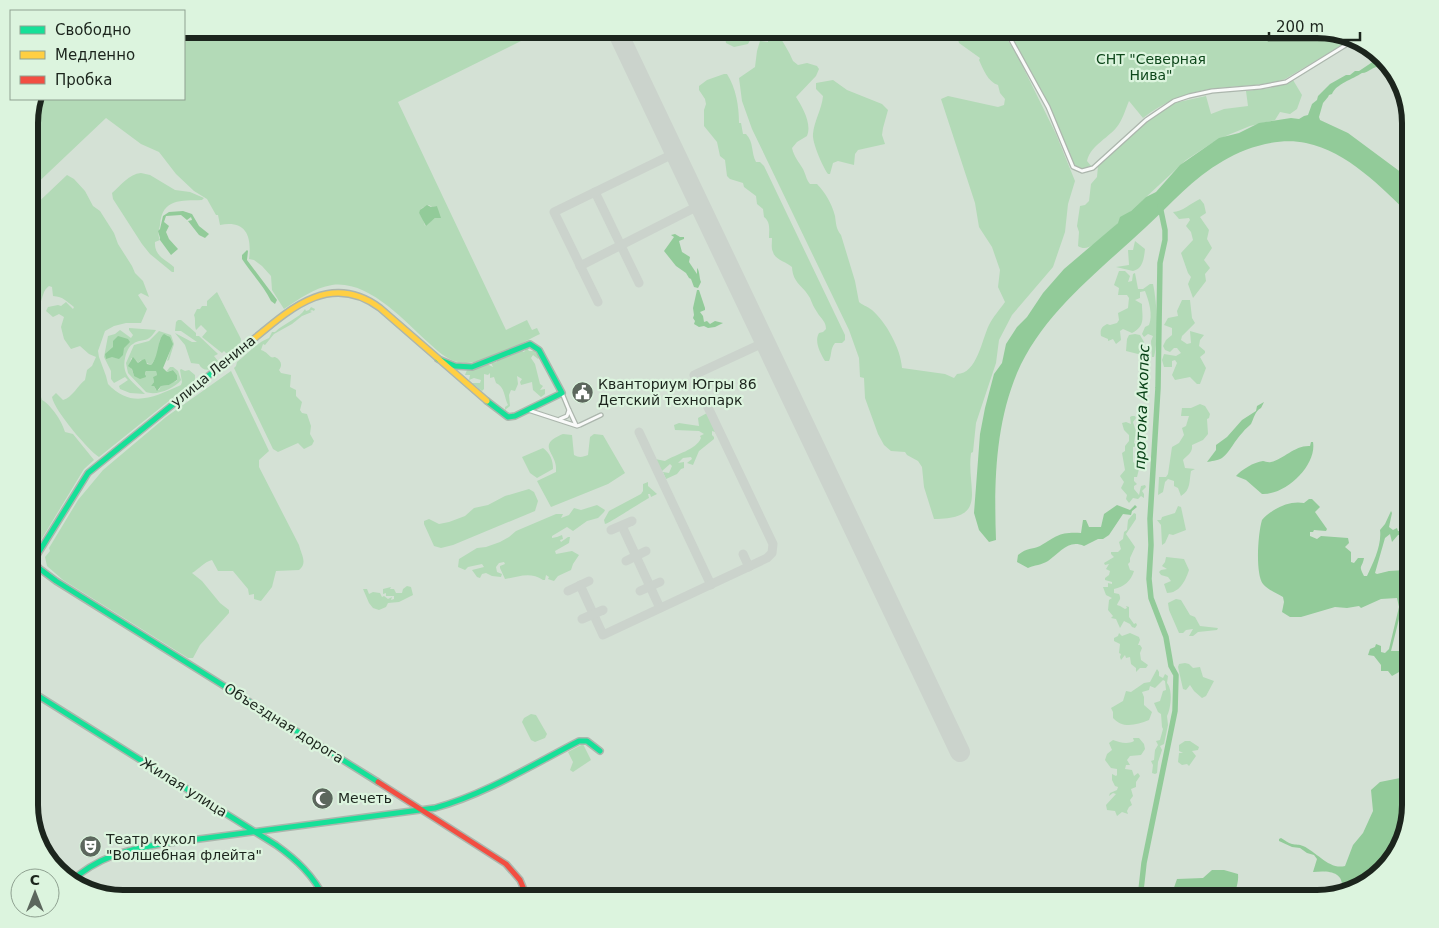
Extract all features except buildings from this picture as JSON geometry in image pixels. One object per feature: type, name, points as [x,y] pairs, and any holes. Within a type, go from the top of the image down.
[{"type":"street","points":[[1010,38],[1048,107],[1073,167],[1082,171],[1094,168],[1146,120],[1174,101],[1212,91],[1260,87],[1286,82],[1348,44]]},
{"type":"street","name":"улица Ленина","points":[[38,553],[80,484],[91,470],[306,299],[332,292],[360,296],[384,311],[457,376],[508,416],[515,416],[528,410]]},
{"type":"street","points":[[438,359],[460,368],[480,364],[530,344],[539,350],[577,426]]},
{"type":"street","points":[[457,376],[460,368]]},
{"type":"street","points":[[528,410],[562,393]]},
{"type":"street","points":[[528,410],[577,426],[601,415]]},
{"type":"street","points":[[557,419],[564,418],[569,410]]},
{"type":"street","name":"Объездная дорога","points":[[38,566],[56,581],[506,864],[516,873],[525,890]]},
{"type":"street","name":"Жилая улица","points":[[38,696],[257,832],[304,865],[320,890]]},
{"type":"street","points":[[76,877],[91,864],[125,852],[161,844],[446,806],[476,794],[579,741],[587,742],[600,751]]},
{"type":"green space","points":[[185,38],[527,38],[398,102],[506,330],[527,320],[532,330],[537,328],[540,334],[483,360],[461,363],[451,360],[434,348],[397,314],[372,295],[346,285],[325,286],[307,294],[284,309],[272,290],[271,276],[262,266],[249,259],[248,237],[241,227],[229,224],[220,225],[218,215],[216,215],[207,199],[194,191],[176,174],[159,152],[141,144],[106,118],[38,182],[38,117],[40,100],[185,100]],"holes":[[[429,205],[432,207],[437,206],[439,218],[435,218],[425,226],[419,213],[422,208]]]},
{"type":"green space","points":[[725,38],[751,38],[748,44],[734,47],[726,43]]},
{"type":"green space","points":[[768,38],[781,38],[793,61],[798,65],[807,63],[817,66],[819,69],[816,76],[796,97],[806,116],[808,131],[807,136],[797,142],[792,148],[794,154],[810,184],[817,184],[830,203],[855,281],[859,302],[872,310],[887,329],[896,344],[902,368],[945,374],[954,378],[957,374],[969,368],[974,362],[989,325],[1005,302],[998,287],[1000,270],[992,247],[979,227],[975,203],[941,99],[948,96],[998,107],[1004,105],[1005,99],[1000,93],[998,85],[986,75],[979,60],[980,58],[959,43],[958,38],[1007,38],[1017,55],[1056,134],[1075,181],[1068,204],[1065,232],[1053,267],[1012,315],[999,340],[996,363],[976,423],[973,452],[971,453],[972,499],[969,508],[963,514],[951,518],[934,519],[924,487],[922,467],[918,461],[905,452],[891,451],[884,445],[878,434],[865,398],[864,378],[860,377],[859,358],[849,330],[752,129],[742,101],[739,78],[755,67],[760,41],[768,42]]},
{"type":"green space","name":"СНТ \"Северная Нива\"","points":[[1012,38],[1327,38],[1346,43],[1285,79],[1258,85],[1211,89],[1192,93],[1159,107],[1143,118],[1129,101],[1119,124],[1089,155],[1087,161],[1092,167],[1083,169],[1075,166],[1049,106]]},
{"type":"green space","points":[[727,74],[735,91],[739,123],[741,123],[743,134],[749,137],[756,162],[760,162],[764,166],[845,335],[845,340],[842,343],[835,343],[833,345],[829,361],[825,361],[817,343],[819,333],[826,329],[824,322],[810,298],[796,281],[792,267],[774,255],[772,238],[769,238],[769,224],[764,217],[763,209],[757,204],[756,196],[744,187],[743,183],[730,179],[727,176],[725,160],[720,156],[717,142],[704,126],[706,104],[699,86],[707,80]]},
{"type":"green space","points":[[833,80],[847,90],[882,104],[888,110],[882,135],[885,144],[858,150],[855,154],[854,165],[838,161],[833,163],[830,174],[828,174],[816,149],[813,134],[823,96],[816,89],[816,83]]},
{"type":"green space","points":[[1293,80],[1302,95],[1297,109],[1290,114],[1280,112],[1275,120],[1250,126],[1212,143],[1186,160],[1097,242],[1085,248],[1078,246],[1079,232],[1077,226],[1080,206],[1085,205],[1089,201],[1091,184],[1097,177],[1098,166],[1160,111],[1174,103],[1206,96],[1211,114],[1224,109],[1248,106],[1246,91],[1271,88]]},
{"type":"green space","points":[[141,173],[150,175],[175,190],[190,192],[204,198],[202,200],[180,201],[169,205],[164,210],[158,232],[160,240],[155,242],[155,247],[158,254],[174,267],[174,272],[150,254],[113,199],[112,193],[122,183],[133,175]]},
{"type":"green space","points":[[67,175],[74,179],[85,191],[93,206],[100,211],[135,273],[143,281],[149,297],[141,293],[138,295],[147,309],[141,323],[126,323],[105,331],[98,351],[108,384],[125,396],[143,398],[152,397],[181,385],[181,369],[189,370],[195,375],[195,380],[99,457],[72,429],[52,397],[56,393],[63,400],[69,397],[85,380],[87,370],[92,366],[96,357],[80,346],[71,349],[64,339],[61,327],[64,317],[59,314],[53,317],[46,311],[48,307],[61,306],[66,302],[73,309],[74,307],[62,298],[53,296],[52,287],[49,286],[44,292],[40,304],[38,301],[38,202]]},
{"type":"green space","points":[[1200,199],[1204,204],[1206,213],[1200,217],[1209,230],[1207,239],[1212,248],[1204,260],[1210,268],[1205,274],[1206,281],[1193,298],[1188,284],[1191,277],[1181,253],[1193,240],[1191,232],[1186,226],[1190,220],[1189,218],[1179,219],[1173,212],[1183,209]]},
{"type":"green space","points":[[1135,241],[1145,249],[1141,266],[1133,271],[1116,267],[1129,265],[1128,250],[1133,250]]},
{"type":"green space","points":[[1119,271],[1125,271],[1130,276],[1128,282],[1132,281],[1133,274],[1135,273],[1138,289],[1143,289],[1153,284],[1157,320],[1157,341],[1154,357],[1152,357],[1151,341],[1153,336],[1148,334],[1144,337],[1142,334],[1145,327],[1149,325],[1151,317],[1145,291],[1140,292],[1140,298],[1135,300],[1142,304],[1142,321],[1139,327],[1132,333],[1123,329],[1120,331],[1121,340],[1116,344],[1113,339],[1108,341],[1108,339],[1101,336],[1103,326],[1117,323],[1119,320],[1118,313],[1128,308],[1129,298],[1127,295],[1118,295],[1119,288],[1114,285]]},
{"type":"green space","points":[[217,292],[241,339],[238,347],[229,353],[224,351],[222,353],[202,337],[207,331],[201,325],[196,330],[195,328],[194,315],[197,309],[207,306],[207,301]]},
{"type":"green space","points":[[1182,300],[1190,300],[1192,318],[1195,323],[1182,336],[1181,340],[1187,344],[1191,343],[1190,331],[1204,335],[1200,340],[1199,346],[1205,351],[1200,357],[1206,368],[1200,384],[1197,384],[1190,377],[1175,380],[1172,375],[1177,363],[1175,360],[1172,361],[1172,367],[1164,367],[1162,360],[1164,354],[1176,356],[1181,353],[1177,348],[1170,352],[1165,350],[1163,346],[1172,335],[1172,328],[1164,325],[1168,318],[1178,316],[1177,311]]},
{"type":"green space","points":[[311,307],[315,309],[314,311],[310,311],[312,312],[302,316],[274,334],[265,345],[263,344],[261,350],[279,360],[281,364],[279,370],[281,373],[291,375],[290,387],[296,390],[296,396],[302,402],[300,410],[302,413],[307,414],[311,426],[310,434],[314,441],[312,445],[304,449],[298,443],[278,452],[273,449],[234,368],[237,362],[253,348],[269,338],[272,332],[275,332],[305,309],[306,311],[309,310]]},
{"type":"green space","points":[[178,320],[181,320],[196,333],[196,336],[199,336],[218,354],[214,356],[218,361],[217,366],[211,365],[212,369],[206,370],[199,364],[191,363],[185,345],[175,333],[192,342],[197,342],[181,331],[175,331]]},
{"type":"green space","points":[[129,328],[156,330],[150,338],[136,342],[131,346],[126,354],[124,367],[128,377],[145,394],[130,393],[120,389],[119,386],[128,380],[125,377],[114,383],[111,379],[111,371],[104,357],[108,336],[120,330],[131,338],[133,335]]},
{"type":"green space","points":[[159,331],[171,335],[174,344],[169,360],[167,361],[171,344],[167,335],[160,339],[157,356],[151,365],[141,360],[138,363],[131,358],[130,364],[134,376],[146,375],[147,370],[156,371],[157,375],[153,377],[154,382],[151,386],[159,390],[161,386],[177,381],[177,375],[173,370],[166,372],[170,367],[173,367],[178,371],[181,380],[165,391],[150,393],[146,392],[128,373],[126,363],[134,345],[149,341]]},
{"type":"green space","points":[[1129,335],[1140,335],[1144,342],[1145,352],[1142,355],[1126,351]]},
{"type":"green space","points":[[527,348],[529,351],[534,351],[540,357],[538,359],[533,355],[531,358],[535,364],[540,384],[543,386],[540,390],[545,389],[545,394],[541,397],[533,390],[532,382],[521,385],[522,379],[517,376],[518,384],[515,391],[511,390],[509,395],[510,406],[505,410],[505,407],[508,405],[504,393],[494,377],[490,378],[490,373],[488,375],[484,374],[484,389],[482,391],[472,383],[480,383],[481,380],[474,378],[469,380],[470,375],[465,375],[467,370],[487,364],[493,367],[491,363],[497,362],[497,360],[505,356],[524,352]]},
{"type":"green space","points":[[231,371],[269,451],[259,460],[259,467],[299,545],[303,564],[299,570],[276,571],[272,587],[261,601],[254,599],[254,594],[249,595],[248,589],[233,571],[218,571],[212,560],[206,562],[192,573],[229,610],[229,613],[200,645],[193,658],[188,658],[63,580],[47,566],[45,557],[78,500],[103,470],[166,417]]},
{"type":"green space","points":[[38,391],[42,400],[56,414],[65,432],[73,434],[94,460],[84,469],[38,545]]},
{"type":"green space","points":[[1200,404],[1205,406],[1210,414],[1207,419],[1208,434],[1203,440],[1192,445],[1191,452],[1183,460],[1185,468],[1195,469],[1191,471],[1188,488],[1181,496],[1178,488],[1174,486],[1174,481],[1168,479],[1165,482],[1163,492],[1158,495],[1159,477],[1166,477],[1168,474],[1172,447],[1179,443],[1184,435],[1182,428],[1186,426],[1189,416],[1181,416],[1182,408],[1191,408]]},
{"type":"green space","points":[[708,410],[720,436],[718,437],[712,431],[714,439],[699,451],[693,465],[687,463],[692,459],[691,457],[683,458],[678,463],[684,462],[684,468],[666,479],[663,472],[669,473],[672,466],[670,464],[662,471],[655,459],[665,461],[695,446],[701,438],[700,436],[704,434],[699,431],[675,430],[674,425],[679,423],[699,426],[698,418],[707,413]]},
{"type":"green space","points":[[1130,417],[1136,418],[1133,422],[1137,435],[1134,443],[1138,446],[1133,447],[1133,462],[1139,469],[1137,477],[1134,477],[1134,481],[1137,484],[1134,486],[1134,489],[1139,495],[1141,486],[1145,485],[1146,487],[1142,491],[1144,498],[1141,496],[1138,499],[1133,498],[1129,503],[1126,499],[1127,495],[1121,488],[1124,482],[1120,476],[1125,470],[1122,453],[1125,451],[1125,446],[1129,441],[1129,435],[1124,430],[1122,423],[1131,424]]},
{"type":"green space","points":[[563,434],[572,435],[574,455],[579,457],[588,455],[590,437],[594,434],[603,435],[625,473],[608,484],[551,507],[537,481],[556,472],[556,465],[549,446],[554,438]]},
{"type":"green space","points":[[543,448],[551,457],[553,469],[537,478],[530,473],[522,457]]},
{"type":"green space","points":[[648,482],[648,486],[657,494],[651,497],[648,494],[649,498],[605,524],[604,520],[609,511],[641,494],[643,484]]},
{"type":"green space","points":[[529,489],[534,492],[538,501],[535,511],[453,545],[441,548],[434,546],[424,521],[429,519],[439,524],[449,522],[465,516],[474,508],[488,505],[505,496]]},
{"type":"green space","points":[[597,505],[605,510],[598,518],[587,521],[573,531],[567,527],[552,536],[552,538],[562,535],[563,539],[560,540],[561,542],[570,537],[569,543],[555,551],[556,554],[572,551],[579,555],[571,570],[558,576],[554,581],[548,579],[549,577],[546,575],[545,580],[529,575],[505,579],[500,568],[500,566],[505,564],[504,562],[499,563],[496,567],[497,572],[502,574],[501,577],[486,573],[482,574],[480,578],[477,577],[472,570],[484,567],[482,564],[468,567],[465,570],[458,567],[459,559],[477,548],[500,542],[516,531],[556,514],[563,514],[561,518],[569,515],[574,508],[581,510]]},
{"type":"green space","points":[[1178,506],[1181,507],[1186,530],[1173,535],[1169,534],[1162,545],[1161,525],[1157,520],[1175,513]]},
{"type":"green space","points":[[1134,513],[1136,514],[1136,519],[1126,534],[1135,547],[1128,564],[1130,570],[1134,571],[1133,575],[1124,585],[1114,589],[1114,593],[1120,596],[1117,605],[1125,609],[1127,608],[1126,606],[1129,607],[1129,617],[1137,625],[1135,628],[1124,621],[1120,628],[1116,619],[1111,618],[1113,616],[1108,610],[1109,600],[1112,598],[1106,595],[1103,587],[1108,587],[1108,583],[1112,584],[1112,582],[1105,580],[1110,571],[1106,569],[1109,564],[1105,565],[1104,563],[1114,557],[1111,552],[1118,552],[1121,549],[1119,542],[1123,539],[1124,532],[1127,530],[1128,520]]},
{"type":"green space","points":[[1166,557],[1184,559],[1189,570],[1181,586],[1171,593],[1167,593],[1164,584],[1171,581],[1159,572],[1167,569],[1162,566]]},
{"type":"green space","points":[[407,586],[411,587],[413,595],[399,602],[388,603],[386,607],[379,610],[373,608],[369,603],[363,589],[367,589],[369,594],[373,592],[380,593],[382,597],[384,596],[388,599],[392,597],[391,600],[394,599],[394,596],[386,596],[386,593],[383,594],[383,589],[391,587],[390,589],[394,589],[396,593],[402,593],[403,589]]},
{"type":"green space","points":[[1176,599],[1181,600],[1190,615],[1195,617],[1200,626],[1218,628],[1217,630],[1198,632],[1193,636],[1189,636],[1193,629],[1179,633],[1168,603]]},
{"type":"green space","points":[[1119,633],[1122,636],[1130,633],[1139,637],[1138,645],[1142,648],[1140,653],[1141,660],[1148,665],[1146,668],[1140,668],[1136,672],[1136,668],[1131,664],[1130,657],[1126,658],[1125,655],[1121,660],[1121,654],[1119,653],[1120,644],[1114,641],[1114,638]]},
{"type":"green space","points":[[1185,663],[1193,668],[1200,667],[1203,677],[1214,681],[1206,696],[1202,698],[1190,685],[1186,690],[1183,689],[1178,667],[1179,664]]},
{"type":"green space","points":[[1157,669],[1159,676],[1163,678],[1165,674],[1168,676],[1167,683],[1171,699],[1164,744],[1160,746],[1162,750],[1157,773],[1155,774],[1152,773],[1153,765],[1151,761],[1154,760],[1155,750],[1158,745],[1156,741],[1160,740],[1163,729],[1161,714],[1154,703],[1160,701],[1163,691],[1166,690],[1165,681],[1163,680],[1155,688],[1150,686],[1149,690],[1142,692],[1144,705],[1152,712],[1149,720],[1135,724],[1121,724],[1113,718],[1111,708],[1123,701],[1126,691],[1131,692],[1144,683],[1150,682]]},
{"type":"green space","points":[[531,714],[536,715],[547,734],[545,738],[535,742],[531,740],[522,722],[524,718]]},
{"type":"green space","points":[[1133,738],[1139,738],[1144,744],[1145,749],[1141,755],[1130,756],[1127,760],[1130,765],[1126,765],[1125,769],[1132,770],[1134,776],[1138,773],[1140,776],[1136,782],[1136,787],[1131,789],[1133,796],[1130,800],[1132,805],[1127,811],[1128,814],[1122,812],[1117,816],[1115,811],[1107,810],[1106,805],[1116,794],[1113,793],[1109,796],[1118,787],[1115,786],[1112,780],[1112,774],[1117,775],[1117,769],[1111,768],[1105,760],[1107,754],[1112,750],[1109,743],[1113,740],[1129,743],[1134,741]]},
{"type":"green space","points":[[1185,741],[1190,741],[1199,747],[1198,750],[1192,751],[1196,756],[1189,766],[1178,762],[1179,753],[1183,753],[1179,751],[1179,745]]},
{"type":"green space","points":[[583,744],[591,760],[573,772],[570,770],[573,762],[568,752]]},
{"type":"shaded area","points":[[1374,61],[1379,66],[1337,87],[1323,103],[1319,117],[1320,120],[1348,133],[1402,173],[1402,207],[1350,162],[1321,148],[1296,141],[1263,144],[1242,151],[1202,175],[1074,294],[1057,312],[1028,351],[1017,373],[1004,414],[996,477],[996,540],[989,542],[979,530],[974,513],[980,434],[985,408],[994,374],[1002,363],[1006,344],[1043,293],[1064,269],[1118,223],[1120,217],[1131,211],[1146,197],[1156,192],[1180,165],[1219,138],[1239,133],[1259,123],[1291,118],[1299,119],[1308,115],[1312,104],[1330,84],[1346,75],[1359,71]]},
{"type":"shaded area","points":[[427,205],[431,207],[437,206],[441,218],[435,218],[426,226],[419,213]]},
{"type":"shaded area","points":[[183,211],[192,214],[199,226],[209,234],[205,238],[199,235],[188,221],[192,220],[191,217],[187,220],[181,215],[166,216],[164,222],[169,226],[166,232],[169,239],[178,249],[171,255],[160,240],[158,231],[163,216],[169,212]]},
{"type":"shaded area","points":[[675,234],[684,237],[684,239],[679,241],[682,252],[690,257],[689,262],[697,274],[698,269],[701,282],[698,288],[694,287],[686,273],[676,266],[664,251],[674,237],[671,235]]},
{"type":"shaded area","points":[[247,250],[247,260],[277,300],[275,304],[242,259],[242,255]]},
{"type":"shaded area","points":[[697,290],[699,290],[705,308],[705,310],[700,312],[704,322],[707,321],[710,324],[715,321],[723,323],[708,328],[704,326],[699,327],[694,324],[693,308]]},
{"type":"shaded area","points":[[164,334],[170,337],[173,344],[163,368],[167,372],[173,370],[177,375],[177,380],[169,385],[161,386],[157,391],[154,386],[151,386],[154,382],[153,377],[157,375],[156,371],[146,371],[146,377],[140,379],[134,376],[132,369],[128,366],[133,357],[138,363],[145,359],[147,364],[151,365],[154,362],[160,340]]},
{"type":"shaded area","points":[[118,336],[128,339],[130,342],[124,348],[123,355],[119,359],[112,357],[106,359],[105,354],[113,347],[113,341]]},
{"type":"shaded area","points":[[1264,402],[1251,424],[1225,455],[1218,460],[1207,462],[1216,450],[1216,445],[1227,437],[1242,420],[1256,411],[1257,406]]},
{"type":"shaded area","points":[[1311,442],[1313,442],[1313,451],[1305,469],[1281,490],[1262,494],[1246,480],[1236,476],[1252,465],[1263,461],[1270,462],[1276,460],[1294,450],[1310,446]]},
{"type":"shaded area","points":[[1312,499],[1320,507],[1315,512],[1327,529],[1326,531],[1314,530],[1310,532],[1310,536],[1317,539],[1321,536],[1348,538],[1349,543],[1345,547],[1351,552],[1351,562],[1354,563],[1358,558],[1364,558],[1361,568],[1364,576],[1367,576],[1374,560],[1380,542],[1380,530],[1391,511],[1389,527],[1393,530],[1397,528],[1398,531],[1402,532],[1402,534],[1398,535],[1392,542],[1390,534],[1385,538],[1375,573],[1402,570],[1402,607],[1391,651],[1399,651],[1401,649],[1402,674],[1399,672],[1392,676],[1388,671],[1381,671],[1381,665],[1374,656],[1368,655],[1370,649],[1375,647],[1376,644],[1381,646],[1381,652],[1385,653],[1389,649],[1399,607],[1397,598],[1381,599],[1361,608],[1359,606],[1335,607],[1301,617],[1290,617],[1282,612],[1283,597],[1270,590],[1260,579],[1258,543],[1262,520],[1281,506],[1298,502],[1304,503]]},
{"type":"shaded area","points":[[1117,505],[1130,510],[1135,505],[1137,507],[1132,511],[1131,515],[1123,514],[1109,535],[1103,539],[1098,539],[1084,546],[1073,544],[1064,548],[1046,562],[1028,568],[1017,562],[1018,555],[1024,551],[1040,546],[1063,534],[1081,533],[1083,520],[1086,520],[1089,527],[1101,527],[1104,514]]},
{"type":"shaded area","points":[[1402,778],[1402,805],[1397,833],[1387,853],[1380,861],[1364,876],[1354,882],[1342,887],[1340,878],[1337,875],[1328,872],[1313,872],[1317,859],[1314,855],[1279,841],[1281,838],[1291,844],[1302,845],[1328,863],[1339,867],[1345,866],[1353,845],[1363,833],[1373,811],[1371,790],[1380,782]]},
{"type":"shaded area","points":[[1212,870],[1224,870],[1238,874],[1235,890],[1173,890],[1177,879],[1203,878]]},
{"type":"waterway","name":"протока Акопас","points":[[1141,890],[1144,863],[1175,711],[1176,675],[1171,666],[1166,637],[1151,598],[1149,579],[1150,519],[1158,388],[1160,263],[1165,240],[1160,206]]},
{"type":"taxiway","points":[[598,302],[554,212],[675,153]]},
{"type":"taxiway","points":[[595,192],[639,283]]},
{"type":"taxiway","points":[[580,266],[700,205]]},
{"type":"taxiway","points":[[694,375],[765,342]]},
{"type":"taxiway","points":[[580,585],[603,635],[767,558],[772,553],[773,544],[705,401]]},
{"type":"taxiway","points":[[639,432],[711,585]]},
{"type":"taxiway","points":[[611,530],[632,521]]},
{"type":"taxiway","points":[[622,526],[660,608]]},
{"type":"taxiway","points":[[626,561],[646,551]]},
{"type":"taxiway","points":[[743,554],[749,567]]},
{"type":"taxiway","points":[[568,591],[589,581]]},
{"type":"taxiway","points":[[640,591],[660,582]]},
{"type":"taxiway","points":[[582,619],[603,610]]},
{"type":"runway","points":[[620,38],[960,752]]},
{"type":"traffic: fast","points":[[438,359],[455,366],[472,367],[530,344],[539,350],[562,393],[515,416],[508,417],[487,401]]},
{"type":"traffic: fast","points":[[38,554],[88,473],[238,352]]},
{"type":"traffic: fast","points":[[38,567],[56,581],[378,782]]},
{"type":"traffic: fast","points":[[38,696],[276,845],[304,869],[319,890]]},
{"type":"traffic: fast","points":[[76,877],[91,866],[112,856],[161,844],[435,808],[491,787],[579,741],[587,741],[600,751]]},
{"type":"traffic: slow","points":[[238,352],[287,312],[304,302],[322,295],[341,293],[360,297],[380,308],[487,401]]},
{"type":"traffic: jam","points":[[378,782],[506,864],[520,880],[524,890]]},
{"type":"place","name":"Кванториум Югры 86 Детский технопарк","points":[[582,392]]},
{"type":"place","name":"Мечеть","points":[[322,798]]},
{"type":"place","name":"Театр кукол \"Волшебная флейта\"","points":[[90,847]]}]
